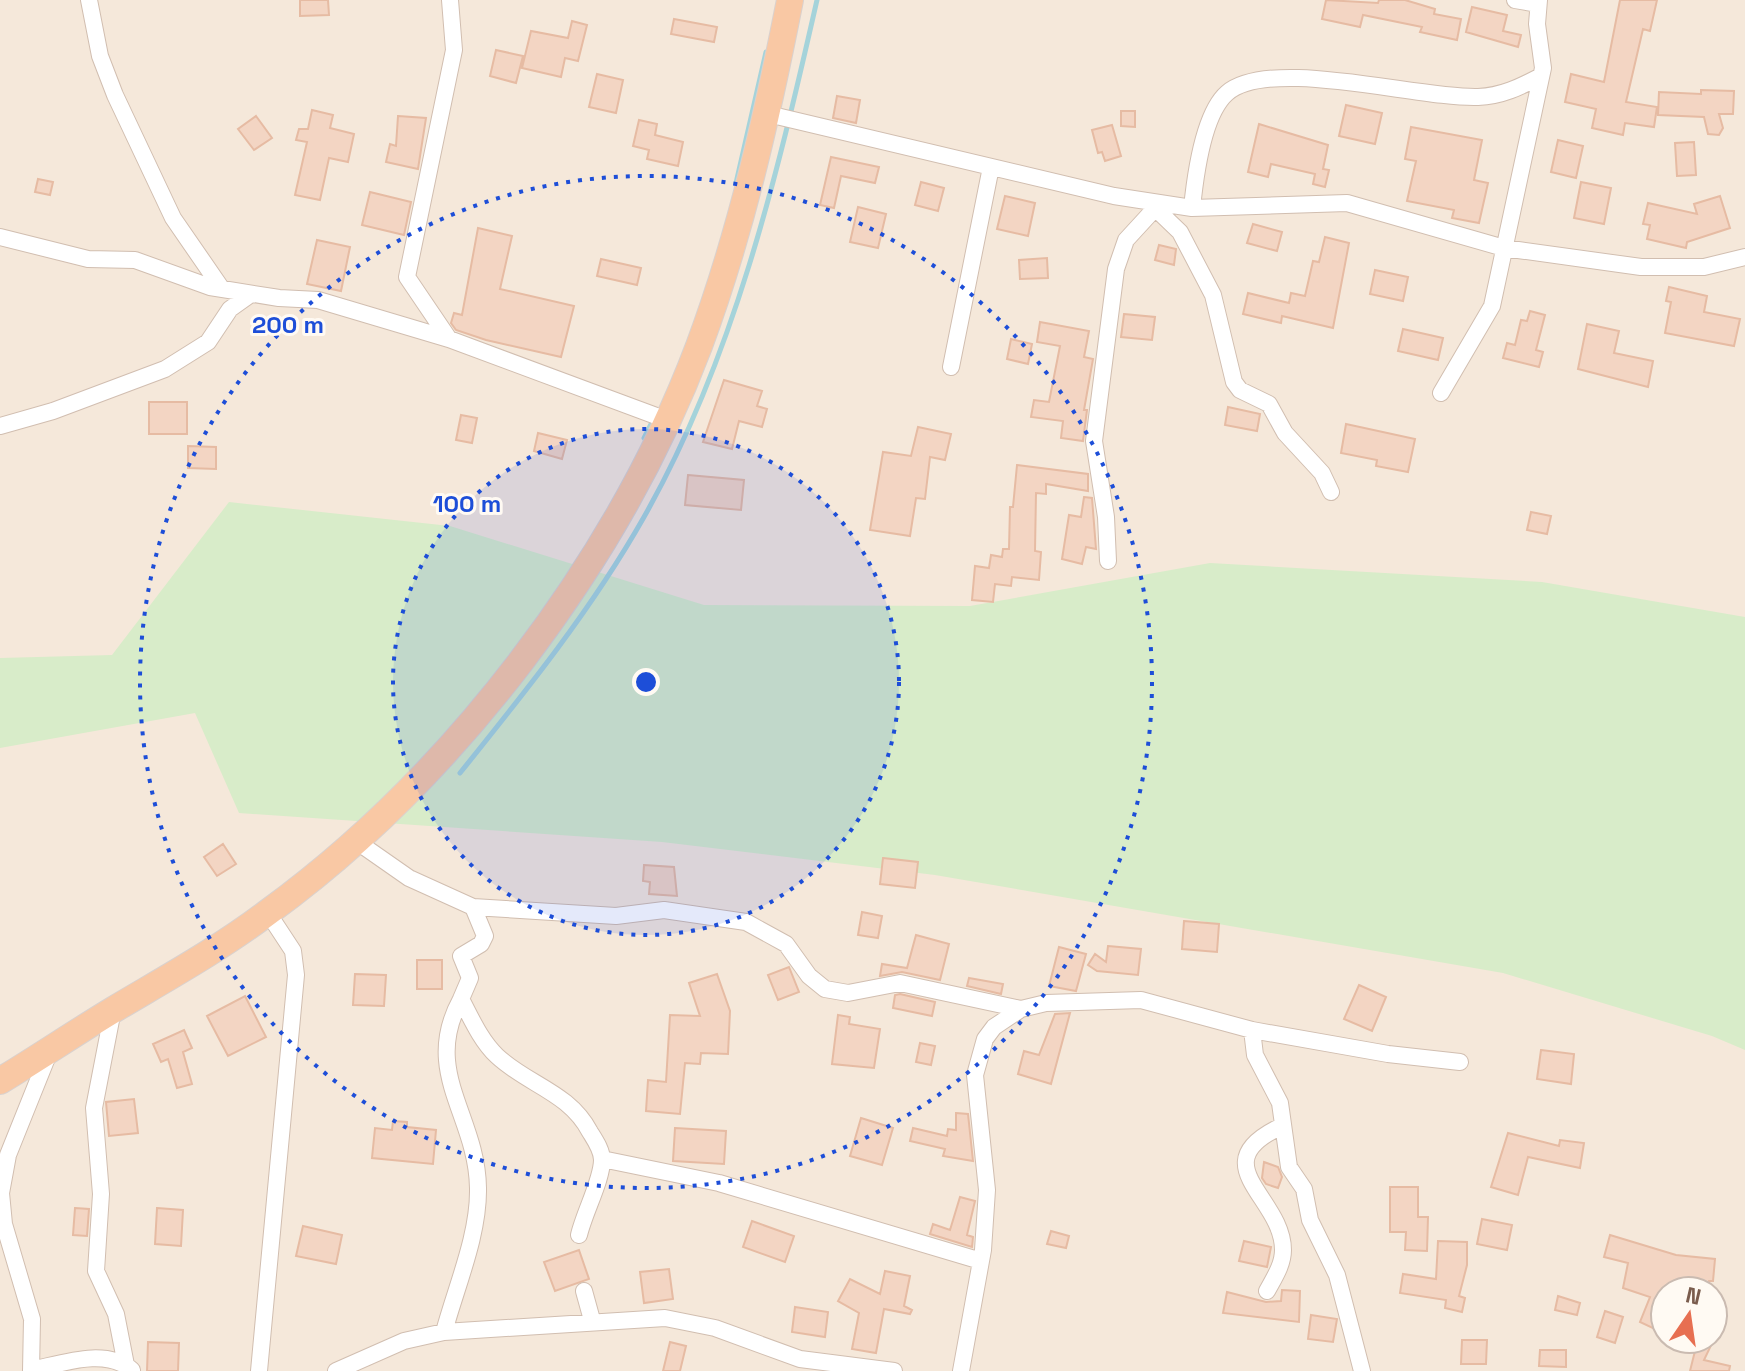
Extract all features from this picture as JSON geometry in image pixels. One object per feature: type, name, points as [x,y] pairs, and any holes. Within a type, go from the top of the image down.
[{"type":"highway","points":[[0,1081],[176,974],[268,913],[356,841],[463,733],[532,646],[604,539],[667,420],[712,310],[737,232],[768,114],[790,0]]},
{"type":"street","points":[[89,0],[100,56],[115,95],[173,218],[222,289]]},
{"type":"street","points":[[449,339],[407,277],[454,50],[450,0]]},
{"type":"street","points":[[1441,393],[1492,306],[1541,76],[1544,59],[1537,24],[1538,2],[1515,0]]},
{"type":"street","points":[[1192,208],[1200,150],[1218,107],[1225,94],[1256,80],[1343,82],[1416,93],[1480,97],[1513,91],[1541,76]]},
{"type":"street","points":[[768,114],[1158,206],[1192,208],[1347,203],[1504,248],[1641,267],[1704,267],[1745,257]]},
{"type":"street","points":[[951,367],[991,167]]},
{"type":"street","points":[[1158,206],[1180,232],[1213,295],[1234,382],[1240,390],[1269,404],[1285,433],[1322,473],[1331,492]]},
{"type":"street","points":[[1108,561],[1106,517],[1094,441],[1114,285],[1126,240],[1158,206]]},
{"type":"street","points":[[0,237],[88,259],[135,260],[222,289],[318,300],[449,339],[667,420]]},
{"type":"street","points":[[0,426],[53,411],[165,369],[208,342],[230,309],[251,294]]},
{"type":"street","points":[[356,841],[409,878],[473,907],[603,916],[664,910],[746,922],[786,944],[809,976],[825,989],[848,993],[900,983],[1021,1009]]},
{"type":"street","points":[[444,1332],[478,1198],[477,1171],[466,1123],[445,1061],[447,1030],[470,973],[461,956],[481,944],[485,936],[473,907]]},
{"type":"street","points":[[259,1371],[296,975],[293,951],[268,913]]},
{"type":"street","points":[[461,999],[497,1056],[577,1109],[602,1159],[579,1235]]},
{"type":"street","points":[[961,1371],[981,1261],[987,1190],[975,1075],[985,1039],[994,1027],[1021,1009],[1046,1003],[1141,1000],[1252,1030],[1388,1054],[1460,1062]]},
{"type":"street","points":[[49,1051],[14,1134],[1,1193],[9,1244],[32,1319],[31,1370],[87,1358],[130,1368],[116,1314],[96,1262],[101,1194],[94,1108],[113,1010]]},
{"type":"street","points":[[1252,1030],[1255,1055],[1280,1103],[1289,1167],[1304,1189],[1310,1220],[1337,1275],[1362,1371]]},
{"type":"street","points":[[1267,1291],[1281,1265],[1282,1243],[1270,1208],[1248,1178],[1246,1164],[1254,1142],[1282,1126]]},
{"type":"street","points":[[602,1159],[719,1183],[981,1261]]},
{"type":"street","points":[[584,1291],[592,1320]]},
{"type":"street","points":[[336,1371],[404,1341],[444,1332],[592,1320],[665,1318],[690,1321],[800,1359],[894,1371]]},
{"type":"shaded area","points":[[0,0],[1745,0],[1745,1371],[0,1371]]},
{"type":"green space","points":[[229,502],[450,526],[704,605],[970,606],[1210,563],[1542,582],[1745,617],[1745,1050],[1712,1036],[1503,973],[935,875],[662,842],[239,813],[195,713],[0,748],[0,658],[112,655]]},
{"type":"building","points":[[300,0],[328,0],[329,15],[300,16]]},
{"type":"building","points":[[1326,0],[1378,3],[1379,0],[1405,0],[1435,9],[1434,14],[1461,19],[1457,40],[1420,32],[1422,27],[1363,15],[1360,27],[1322,19]]},
{"type":"building","points":[[1620,0],[1657,0],[1650,31],[1643,29],[1626,102],[1657,107],[1654,127],[1625,123],[1623,135],[1592,128],[1596,109],[1565,102],[1571,74],[1604,82]]},
{"type":"building","points":[[1472,7],[1507,15],[1503,31],[1521,35],[1518,47],[1466,32]]},
{"type":"building","points":[[674,19],[717,27],[714,42],[671,34]]},
{"type":"building","points":[[572,21],[587,25],[578,61],[565,58],[561,77],[522,68],[531,31],[568,38]]},
{"type":"building","points":[[496,50],[523,56],[516,83],[490,76]]},
{"type":"building","points":[[597,74],[623,80],[616,113],[589,107]]},
{"type":"building","points":[[1701,90],[1734,91],[1733,114],[1719,114],[1723,128],[1719,135],[1708,134],[1704,117],[1658,115],[1659,92],[1701,94]]},
{"type":"building","points":[[837,96],[860,100],[856,123],[833,118]]},
{"type":"building","points":[[1346,105],[1382,113],[1375,144],[1339,136]]},
{"type":"building","points":[[312,110],[333,115],[330,128],[354,134],[348,162],[329,158],[320,200],[295,195],[307,142],[296,140],[299,129],[308,129]]},
{"type":"building","points":[[1121,111],[1135,111],[1135,127],[1121,126]]},
{"type":"building","points":[[256,116],[272,138],[254,150],[238,129]]},
{"type":"building","points":[[398,116],[426,118],[418,169],[386,162],[390,144],[396,146]]},
{"type":"building","points":[[639,120],[657,124],[655,135],[683,142],[678,166],[647,159],[649,150],[633,146]]},
{"type":"building","points":[[1259,124],[1328,145],[1323,169],[1329,170],[1325,187],[1313,184],[1315,174],[1271,164],[1268,177],[1248,172]]},
{"type":"building","points":[[1112,125],[1121,156],[1105,161],[1102,152],[1098,153],[1092,130]]},
{"type":"building","points":[[1411,127],[1482,140],[1474,180],[1488,183],[1479,223],[1452,218],[1454,210],[1407,201],[1416,161],[1405,159]]},
{"type":"building","points":[[1558,140],[1583,146],[1576,178],[1551,172]]},
{"type":"building","points":[[1694,142],[1696,175],[1677,176],[1675,143]]},
{"type":"building","points":[[831,157],[879,167],[875,183],[841,176],[834,208],[820,205]]},
{"type":"building","points":[[38,179],[53,182],[50,195],[35,192]]},
{"type":"building","points":[[921,182],[944,188],[938,211],[915,205]]},
{"type":"building","points":[[1581,182],[1611,188],[1604,224],[1574,218]]},
{"type":"building","points":[[370,192],[411,202],[404,235],[362,225]]},
{"type":"building","points":[[1005,196],[1035,203],[1028,236],[997,229]]},
{"type":"building","points":[[1720,196],[1730,228],[1687,242],[1686,248],[1647,239],[1650,225],[1643,224],[1648,203],[1697,214],[1694,204]]},
{"type":"building","points":[[858,207],[886,214],[878,248],[850,242]]},
{"type":"building","points":[[1253,224],[1282,232],[1277,251],[1247,243]]},
{"type":"building","points":[[478,228],[512,236],[500,289],[574,306],[561,357],[486,340],[456,330],[451,323],[454,313],[462,315]]},
{"type":"building","points":[[1325,237],[1349,243],[1333,328],[1282,316],[1281,323],[1243,314],[1248,293],[1289,303],[1291,293],[1305,296],[1313,261],[1319,262]]},
{"type":"building","points":[[317,240],[350,247],[341,291],[307,284]]},
{"type":"building","points":[[1159,245],[1176,249],[1174,265],[1155,260]]},
{"type":"building","points":[[1047,258],[1048,278],[1020,279],[1019,260]]},
{"type":"building","points":[[601,259],[641,268],[637,285],[597,276]]},
{"type":"building","points":[[1375,270],[1408,277],[1403,301],[1370,294]]},
{"type":"building","points":[[1669,287],[1707,296],[1704,312],[1740,319],[1734,346],[1665,333],[1671,302],[1666,301]]},
{"type":"building","points":[[1530,311],[1545,315],[1536,350],[1543,352],[1539,367],[1503,358],[1507,343],[1515,345],[1521,320],[1527,321]]},
{"type":"building","points":[[1124,314],[1155,317],[1152,340],[1121,337]]},
{"type":"building","points":[[1040,322],[1089,331],[1084,357],[1093,359],[1084,410],[1087,410],[1083,441],[1061,438],[1063,421],[1031,417],[1034,400],[1049,402],[1060,346],[1037,342]]},
{"type":"building","points":[[1587,324],[1619,331],[1614,353],[1653,361],[1648,387],[1578,369]]},
{"type":"building","points":[[1403,329],[1443,338],[1438,360],[1398,351]]},
{"type":"building","points":[[1011,339],[1032,344],[1028,364],[1007,359]]},
{"type":"building","points":[[724,380],[762,391],[757,406],[767,409],[762,427],[739,421],[732,449],[703,442]]},
{"type":"building","points":[[149,402],[187,402],[187,434],[149,434]]},
{"type":"building","points":[[1228,407],[1260,414],[1257,431],[1225,425]]},
{"type":"building","points":[[461,415],[477,418],[472,443],[456,440]]},
{"type":"building","points":[[1346,424],[1415,439],[1408,472],[1376,466],[1377,460],[1341,453]]},
{"type":"building","points":[[918,427],[951,434],[945,460],[930,457],[925,499],[916,498],[910,536],[870,530],[883,452],[911,456]]},
{"type":"building","points":[[538,433],[567,440],[562,459],[534,451]]},
{"type":"building","points":[[188,446],[216,447],[216,469],[188,468]]},
{"type":"building","points":[[1017,465],[1088,474],[1088,491],[1046,484],[1046,494],[1036,493],[1035,551],[1041,552],[1039,580],[1012,577],[1011,586],[995,584],[993,602],[972,600],[975,566],[989,568],[991,555],[1002,557],[1003,549],[1009,549],[1010,507],[1013,507]]},
{"type":"building","points":[[688,475],[744,480],[741,510],[685,505]]},
{"type":"building","points":[[1084,497],[1092,498],[1096,549],[1086,547],[1082,564],[1062,559],[1069,515],[1081,517]]},
{"type":"building","points":[[1531,512],[1551,516],[1547,534],[1527,530]]},
{"type":"building","points":[[223,844],[236,864],[217,876],[204,857]]},
{"type":"building","points":[[883,858],[918,862],[915,888],[880,884]]},
{"type":"building","points":[[644,865],[674,867],[677,896],[649,894],[650,882],[643,881]]},
{"type":"building","points":[[862,912],[882,916],[878,938],[858,935]]},
{"type":"building","points":[[1184,921],[1219,924],[1217,952],[1182,949]]},
{"type":"building","points":[[916,935],[949,944],[940,980],[902,972],[880,976],[882,964],[907,968]]},
{"type":"building","points":[[1108,946],[1141,949],[1138,975],[1097,971],[1088,965],[1095,954],[1106,962]]},
{"type":"building","points":[[1059,947],[1086,954],[1076,991],[1049,986]]},
{"type":"building","points":[[417,960],[442,960],[442,989],[417,989]]},
{"type":"building","points":[[789,967],[799,992],[778,1000],[768,975]]},
{"type":"building","points":[[355,974],[386,975],[384,1006],[353,1005]]},
{"type":"building","points":[[717,974],[730,1011],[728,1054],[701,1053],[700,1064],[685,1063],[680,1114],[646,1111],[648,1080],[666,1082],[670,1015],[700,1016],[689,983]]},
{"type":"building","points":[[969,978],[1003,984],[1001,994],[967,986]]},
{"type":"building","points":[[1359,985],[1386,997],[1372,1031],[1344,1019]]},
{"type":"building","points":[[895,995],[935,1002],[932,1016],[893,1008]]},
{"type":"building","points":[[245,996],[266,1037],[228,1056],[207,1016]]},
{"type":"building","points":[[1070,1013],[1051,1084],[1018,1074],[1024,1051],[1039,1055],[1055,1014]]},
{"type":"building","points":[[838,1015],[850,1017],[849,1024],[880,1029],[874,1068],[832,1064]]},
{"type":"building","points":[[184,1030],[192,1048],[183,1052],[192,1084],[177,1088],[168,1059],[161,1062],[153,1044]]},
{"type":"building","points":[[920,1043],[935,1046],[931,1065],[916,1062]]},
{"type":"building","points":[[1541,1050],[1574,1054],[1571,1084],[1537,1079]]},
{"type":"building","points":[[134,1099],[138,1133],[109,1136],[106,1102]]},
{"type":"building","points":[[956,1113],[968,1114],[973,1161],[943,1156],[945,1149],[910,1141],[913,1128],[947,1136],[948,1129],[956,1130]]},
{"type":"building","points":[[861,1118],[893,1128],[882,1165],[850,1156]]},
{"type":"building","points":[[393,1121],[407,1122],[407,1127],[436,1130],[433,1164],[372,1158],[375,1128],[392,1130]]},
{"type":"building","points":[[675,1128],[726,1131],[724,1164],[673,1161]]},
{"type":"building","points":[[1508,1133],[1559,1146],[1560,1140],[1584,1143],[1580,1168],[1528,1157],[1518,1195],[1491,1187]]},
{"type":"building","points":[[1264,1162],[1278,1167],[1282,1177],[1278,1188],[1266,1184],[1262,1178]]},
{"type":"building","points":[[1390,1187],[1418,1187],[1418,1217],[1428,1217],[1427,1251],[1405,1250],[1406,1232],[1390,1232]]},
{"type":"building","points":[[960,1197],[975,1201],[967,1235],[973,1237],[972,1247],[930,1234],[933,1224],[950,1230]]},
{"type":"building","points":[[75,1208],[89,1209],[87,1236],[73,1235]]},
{"type":"building","points":[[157,1208],[183,1210],[181,1246],[155,1244]]},
{"type":"building","points":[[1482,1219],[1512,1225],[1507,1250],[1477,1244]]},
{"type":"building","points":[[752,1221],[794,1236],[785,1262],[743,1247]]},
{"type":"building","points":[[303,1226],[342,1235],[336,1264],[296,1256]]},
{"type":"building","points":[[1051,1231],[1069,1236],[1066,1248],[1047,1244]]},
{"type":"building","points":[[1610,1235],[1676,1255],[1715,1259],[1714,1275],[1649,1275],[1649,1297],[1623,1288],[1628,1263],[1604,1257]]},
{"type":"building","points":[[1244,1241],[1271,1247],[1267,1267],[1239,1261]]},
{"type":"building","points":[[1438,1241],[1467,1242],[1467,1265],[1459,1296],[1465,1298],[1462,1312],[1445,1308],[1446,1300],[1400,1293],[1403,1274],[1436,1279]]},
{"type":"building","points":[[579,1250],[589,1279],[555,1291],[544,1262]]},
{"type":"building","points":[[669,1269],[673,1299],[644,1303],[640,1272]]},
{"type":"building","points":[[885,1271],[910,1276],[904,1306],[912,1310],[910,1314],[884,1309],[876,1353],[852,1349],[859,1313],[838,1301],[850,1279],[880,1294]]},
{"type":"building","points":[[1282,1290],[1300,1291],[1299,1322],[1223,1313],[1227,1292],[1266,1302],[1281,1301]]},
{"type":"building","points":[[1558,1296],[1580,1303],[1577,1315],[1555,1310]]},
{"type":"building","points":[[1649,1300],[1649,1326],[1640,1322]]},
{"type":"building","points":[[795,1307],[828,1312],[825,1337],[792,1332]]},
{"type":"building","points":[[1605,1311],[1623,1317],[1615,1343],[1597,1337]]},
{"type":"building","points":[[1311,1315],[1337,1319],[1333,1342],[1308,1339]]},
{"type":"building","points":[[1462,1340],[1487,1340],[1486,1364],[1461,1364]]},
{"type":"building","points":[[148,1342],[179,1343],[178,1371],[147,1371]]},
{"type":"building","points":[[670,1342],[686,1346],[680,1371],[663,1371]]},
{"type":"building","points":[[1540,1350],[1566,1350],[1566,1367],[1539,1366]]},
{"type":"building","points":[[1694,1355],[1706,1355],[1704,1360],[1730,1366],[1729,1371],[1690,1371]]},
{"type":"waterway","points":[[460,773],[534,680],[603,584],[644,517],[676,456],[728,330],[749,265],[786,133],[817,0]]},
{"type":"waterway","points":[[736,183],[766,52]]},
{"type":"waterway","points":[[644,438],[654,418]]}]
